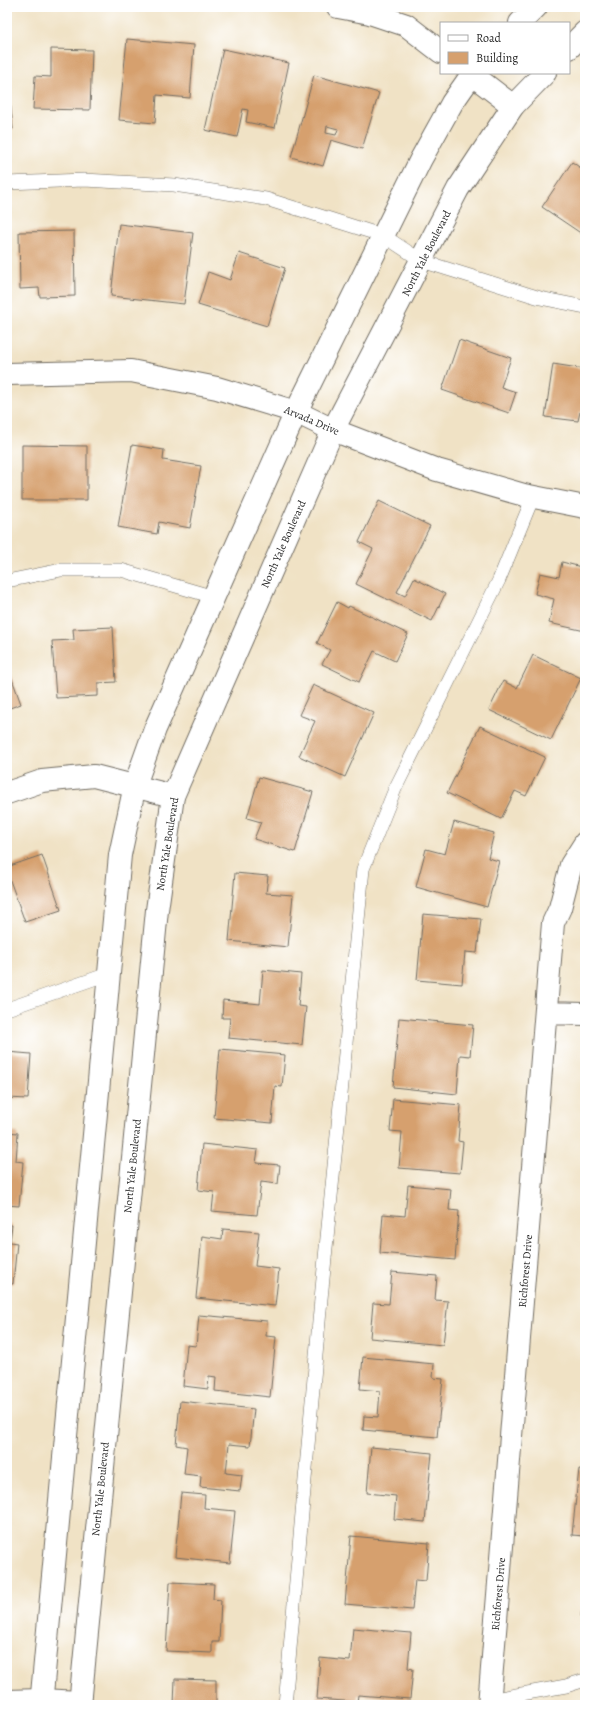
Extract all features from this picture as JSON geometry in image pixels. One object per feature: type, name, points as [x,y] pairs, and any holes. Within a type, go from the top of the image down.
[{"type":"street","points":[[338,7],[370,13],[406,25],[440,51]]},
{"type":"street","points":[[521,22],[536,7]]},
{"type":"street","points":[[570,47],[585,32]]},
{"type":"street","points":[[41,1703],[120,855],[135,786],[155,729],[296,412],[452,103],[470,74]]},
{"type":"street","points":[[472,74],[513,106]]},
{"type":"street","name":"North Yale Boulevard","points":[[80,1704],[157,910],[173,796],[333,430],[458,189],[513,106],[544,74]]},
{"type":"street","name":"Arvada Drive","points":[[7,374],[131,371],[217,388],[296,412],[333,430],[437,470],[533,497],[585,507]]},
{"type":"street","points":[[7,793],[42,781],[94,776],[173,796]]},
{"type":"street","name":"Richforest Drive","points":[[489,1703],[553,923],[560,908],[571,865],[585,843]]},
{"type":"street","points":[[546,1014],[585,1014]]},
{"type":"street","points":[[7,1701],[80,1704]]},
{"type":"lane","points":[[7,183],[84,180],[174,185],[266,199],[384,236],[422,260],[540,298],[585,307]]},
{"type":"lane","points":[[285,1705],[321,1299],[363,869],[395,789],[499,580],[533,497]]},
{"type":"lane","points":[[7,581],[61,570],[121,570],[214,597]]},
{"type":"lane","points":[[7,1008],[108,974]]},
{"type":"lane","points":[[489,1703],[566,1686],[585,1680]]},
{"type":"building","points":[[127,39],[194,45],[190,98],[157,95],[155,123],[119,120]]},
{"type":"building","points":[[51,49],[92,50],[90,110],[33,109],[35,76],[51,77]]},
{"type":"building","points":[[223,49],[289,63],[275,128],[246,122],[248,110],[243,109],[237,137],[205,130]]},
{"type":"building","points":[[7,70],[13,129],[7,130]]},
{"type":"building","points":[[314,75],[379,93],[362,149],[331,140],[323,166],[291,157]],"holes":[[[327,126],[338,129],[336,135],[326,133]]]},
{"type":"building","points":[[572,162],[585,171],[585,229],[582,234],[542,207]]},
{"type":"building","points":[[119,224],[193,233],[184,304],[111,296]]},
{"type":"building","points":[[74,231],[75,296],[40,297],[39,288],[20,289],[19,232]]},
{"type":"building","points":[[239,253],[285,268],[267,326],[198,305],[208,272],[230,280]]},
{"type":"building","points":[[459,340],[511,358],[501,387],[516,392],[509,413],[442,390]]},
{"type":"building","points":[[553,364],[585,369],[585,413],[580,412],[578,421],[545,417]]},
{"type":"building","points":[[22,445],[87,446],[87,500],[22,500]]},
{"type":"building","points":[[132,445],[164,450],[163,460],[201,466],[190,528],[159,522],[157,534],[118,527]]},
{"type":"building","points":[[379,501],[430,526],[397,592],[405,596],[414,578],[445,594],[432,621],[356,584],[373,549],[359,542]]},
{"type":"building","points":[[562,562],[585,568],[585,631],[549,623],[554,599],[535,594],[540,573],[559,577]]},
{"type":"building","points":[[337,602],[348,608],[349,606],[408,634],[395,661],[374,651],[359,682],[322,664],[330,650],[317,643]]},
{"type":"building","points":[[113,627],[116,682],[98,683],[98,696],[56,698],[52,641],[74,640],[73,629]]},
{"type":"building","points":[[533,655],[581,678],[551,740],[489,710],[503,681],[517,688]]},
{"type":"building","points":[[7,665],[21,704],[7,709]]},
{"type":"building","points":[[313,685],[374,713],[345,777],[299,756],[315,721],[299,715]]},
{"type":"building","points":[[480,726],[545,757],[526,796],[515,791],[501,819],[447,793]]},
{"type":"building","points":[[259,777],[313,792],[295,852],[254,839],[261,822],[247,818]]},
{"type":"building","points":[[454,822],[494,833],[488,858],[499,861],[487,907],[416,887],[426,849],[445,854]]},
{"type":"building","points":[[42,855],[61,910],[25,922],[7,872],[7,867]]},
{"type":"building","points":[[235,873],[268,876],[266,893],[293,895],[288,947],[229,941]]},
{"type":"building","points":[[423,914],[481,919],[477,953],[465,952],[462,984],[417,980]]},
{"type":"building","points":[[263,970],[301,974],[298,1006],[306,1007],[302,1045],[228,1038],[230,1018],[222,1018],[223,1000],[260,1004]]},
{"type":"building","points":[[399,1018],[473,1025],[470,1056],[460,1055],[457,1094],[393,1087]]},
{"type":"building","points":[[220,1049],[285,1055],[282,1087],[275,1086],[272,1123],[214,1118]]},
{"type":"building","points":[[7,1052],[31,1054],[28,1099],[7,1098]]},
{"type":"building","points":[[393,1099],[461,1105],[458,1141],[463,1142],[460,1173],[399,1168],[402,1132],[390,1131]]},
{"type":"building","points":[[7,1132],[18,1133],[16,1161],[23,1162],[19,1206],[7,1205]]},
{"type":"building","points":[[202,1144],[258,1150],[256,1163],[280,1165],[278,1184],[261,1182],[257,1215],[212,1211],[214,1192],[198,1190]]},
{"type":"building","points":[[408,1185],[451,1189],[449,1210],[459,1211],[455,1260],[380,1253],[383,1214],[405,1216]]},
{"type":"building","points":[[7,1225],[12,1225],[10,1242],[17,1243],[13,1284],[7,1283]]},
{"type":"building","points":[[223,1229],[259,1232],[255,1266],[279,1269],[275,1306],[196,1298],[202,1236],[222,1239]]},
{"type":"building","points":[[392,1272],[437,1276],[435,1300],[448,1301],[443,1345],[370,1338],[373,1303],[389,1304]]},
{"type":"building","points":[[199,1315],[267,1321],[266,1336],[276,1337],[270,1397],[215,1391],[216,1377],[209,1376],[208,1389],[183,1386],[187,1345],[196,1346]]},
{"type":"building","points":[[363,1357],[434,1364],[433,1378],[443,1379],[437,1437],[363,1430],[364,1416],[378,1417],[380,1391],[360,1389]]},
{"type":"building","points":[[180,1401],[254,1409],[250,1446],[229,1444],[226,1473],[242,1475],[240,1491],[200,1487],[201,1476],[184,1474],[187,1447],[176,1445]]},
{"type":"building","points":[[371,1447],[432,1453],[425,1522],[394,1519],[396,1496],[367,1493]]},
{"type":"building","points":[[579,1469],[585,1470],[585,1536],[572,1535]]},
{"type":"building","points":[[181,1493],[205,1495],[204,1508],[235,1511],[230,1563],[175,1557]]},
{"type":"building","points":[[351,1536],[429,1543],[426,1581],[415,1580],[412,1610],[345,1604]]},
{"type":"building","points":[[170,1582],[214,1584],[213,1599],[221,1600],[219,1642],[212,1642],[212,1653],[166,1651]]},
{"type":"building","points":[[585,1588],[585,1617],[581,1616]]},
{"type":"building","points":[[353,1628],[411,1633],[408,1668],[413,1669],[410,1699],[358,1695],[357,1702],[317,1699],[320,1658],[350,1661]]},
{"type":"building","points":[[175,1679],[216,1680],[216,1705],[174,1705]]}]
